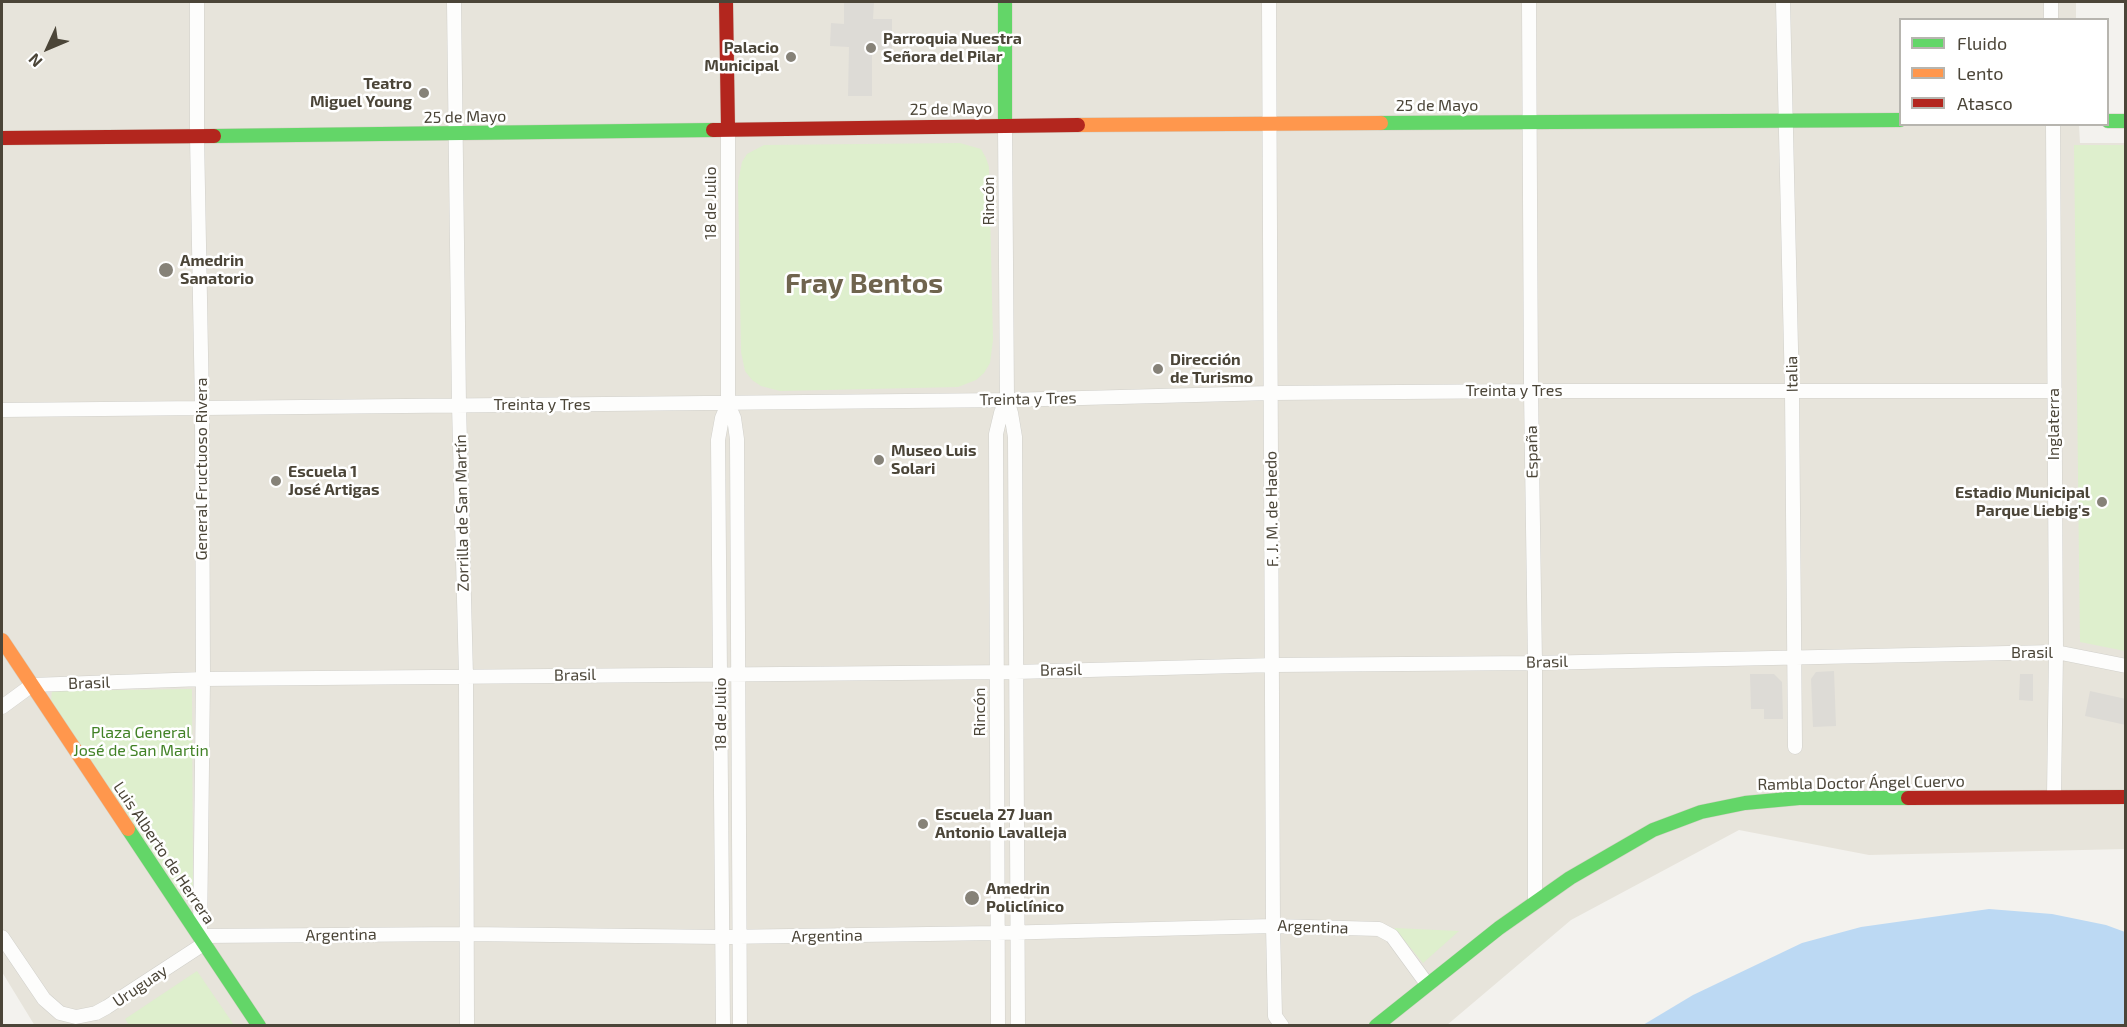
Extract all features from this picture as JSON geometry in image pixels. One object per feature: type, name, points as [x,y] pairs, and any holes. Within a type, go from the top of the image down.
[{"type":"street","name":"General Fructuoso Rivera","points":[[197,2],[202,408],[202,940]]},
{"type":"street","name":"Zorrilla de San Martín","points":[[454,2],[459,405],[466,676],[467,1026]]},
{"type":"street","name":"18 de Julio","points":[[726,2],[728,404],[734,418],[737,440],[740,1026]]},
{"type":"street","name":"Rincón","points":[[1005,2],[1007,400],[1015,437],[1018,1026]]},
{"type":"street","name":"F. J. M. de Haedo","points":[[1269,2],[1274,665],[1273,926],[1277,1022]]},
{"type":"street","name":"España","points":[[1529,2],[1535,902]]},
{"type":"street","name":"Italia","points":[[1783,2],[1792,392],[1796,747]]},
{"type":"street","points":[[2051,2],[2051,18]]},
{"type":"street","name":"25 de Mayo","points":[[2,138],[456,134],[1005,125],[1899,120]]},
{"type":"street","points":[[2109,121],[2126,121]]},
{"type":"street","name":"Inglaterra","points":[[2053,126],[2056,652],[2054,796]]},
{"type":"street","name":"Treinta y Tres","points":[[2,410],[728,404],[1271,393],[2054,391]]},
{"type":"street","name":"Rincón","points":[[998,1026],[996,434],[1007,400]]},
{"type":"street","name":"18 de Julio","points":[[723,1026],[718,440],[722,418],[728,404]]},
{"type":"street","name":"Luis Alberto de Herrera","points":[[2,640],[259,1026]]},
{"type":"street","name":"Brasil","points":[[32,685],[203,679],[1015,672],[1274,665],[1535,663],[2056,652],[2126,666]]},
{"type":"street","points":[[2,707],[32,685]]},
{"type":"street","name":"Rambla Doctor Ángel Cuervo","points":[[1376,1026],[1535,902],[1604,857],[1653,830],[1701,812],[1727,806],[1799,798],[2126,797]]},
{"type":"street","name":"Argentina","points":[[202,940],[466,934],[739,937],[1273,926],[1379,929],[1392,936],[1427,984]]},
{"type":"street","name":"Uruguay","points":[[2,937],[45,999],[60,1012],[76,1017],[96,1013],[107,1007],[202,940]]},
{"type":"shaded area","points":[[2,2],[2076,2],[2076,18],[1899,18],[1899,126],[2079,126],[2080,143],[2125,143],[2125,849],[1869,855],[1739,830],[1571,920],[1447,1025],[35,1026],[2,972]]},
{"type":"green space","points":[[960,143],[981,149],[989,167],[993,340],[990,363],[984,373],[976,380],[958,387],[780,391],[761,386],[752,380],[745,371],[741,352],[738,182],[742,162],[747,154],[764,145]]},
{"type":"green space","points":[[2074,145],[2125,145],[2125,651],[2080,642]]},
{"type":"green space","name":"Plaza General José de San Martin","points":[[192,689],[193,897],[183,897],[51,701],[52,691]]},
{"type":"green space","points":[[1395,928],[1459,931],[1423,963]]},
{"type":"green space","points":[[197,971],[234,1025],[129,1025],[125,1019]]},
{"type":"water","points":[[1989,909],[2052,914],[2106,925],[2125,932],[2125,1025],[1643,1025],[1693,995],[1802,943],[1861,927]]},
{"type":"building","name":"Parroquia Nuestra Señora del Pilar","points":[[844,2],[874,2],[873,19],[892,19],[892,50],[872,50],[872,96],[848,96],[849,47],[830,46],[831,23],[844,24]]},
{"type":"building","points":[[1834,671],[1836,726],[1813,727],[1811,679],[1816,672]]},
{"type":"building","points":[[1750,674],[1774,674],[1782,682],[1783,719],[1764,719],[1764,709],[1751,709]]},
{"type":"building","points":[[2020,674],[2033,674],[2033,701],[2019,700]]},
{"type":"building","points":[[2090,691],[2126,699],[2126,725],[2085,716]]},
{"type":"traffic: fast","points":[[1005,2],[1005,125]]},
{"type":"traffic: fast","points":[[1381,123],[1899,120]]},
{"type":"traffic: fast","points":[[2109,121],[2126,121]]},
{"type":"traffic: fast","points":[[214,136],[713,130]]},
{"type":"traffic: fast","points":[[1376,1026],[1499,928],[1570,878],[1653,830],[1701,812],[1745,803],[1799,798],[1908,798]]},
{"type":"traffic: fast","points":[[128,829],[259,1026]]},
{"type":"traffic: slow","points":[[1078,125],[1381,123]]},
{"type":"traffic: slow","points":[[2,640],[128,829]]},
{"type":"traffic: jam","points":[[726,2],[728,129]]},
{"type":"traffic: jam","points":[[713,130],[1078,125]]},
{"type":"traffic: jam","points":[[2,138],[214,136]]},
{"type":"traffic: jam","points":[[1908,798],[2126,797]]},
{"type":"place","name":"Parroquia Nuestra Señora del Pilar","points":[[871,48]]},
{"type":"place","name":"Palacio Municipal","points":[[791,57]]},
{"type":"place","name":"Teatro Miguel Young","points":[[424,93]]},
{"type":"place","name":"Amedrin Sanatorio","points":[[166,270]]},
{"type":"place","name":"Dirección de Turismo","points":[[1158,369]]},
{"type":"place","name":"Museo Luis Solari","points":[[879,460]]},
{"type":"place","name":"Escuela 1 José Artigas","points":[[276,481]]},
{"type":"place","name":"Estadio Municipal Parque Liebig's","points":[[2102,502]]},
{"type":"place","name":"Escuela 27 Juan Antonio Lavalleja","points":[[923,824]]},
{"type":"place","name":"Amedrin Policlínico","points":[[972,898]]},
{"type":"district","name":"Fray Bentos","points":[[864,284]]}]
